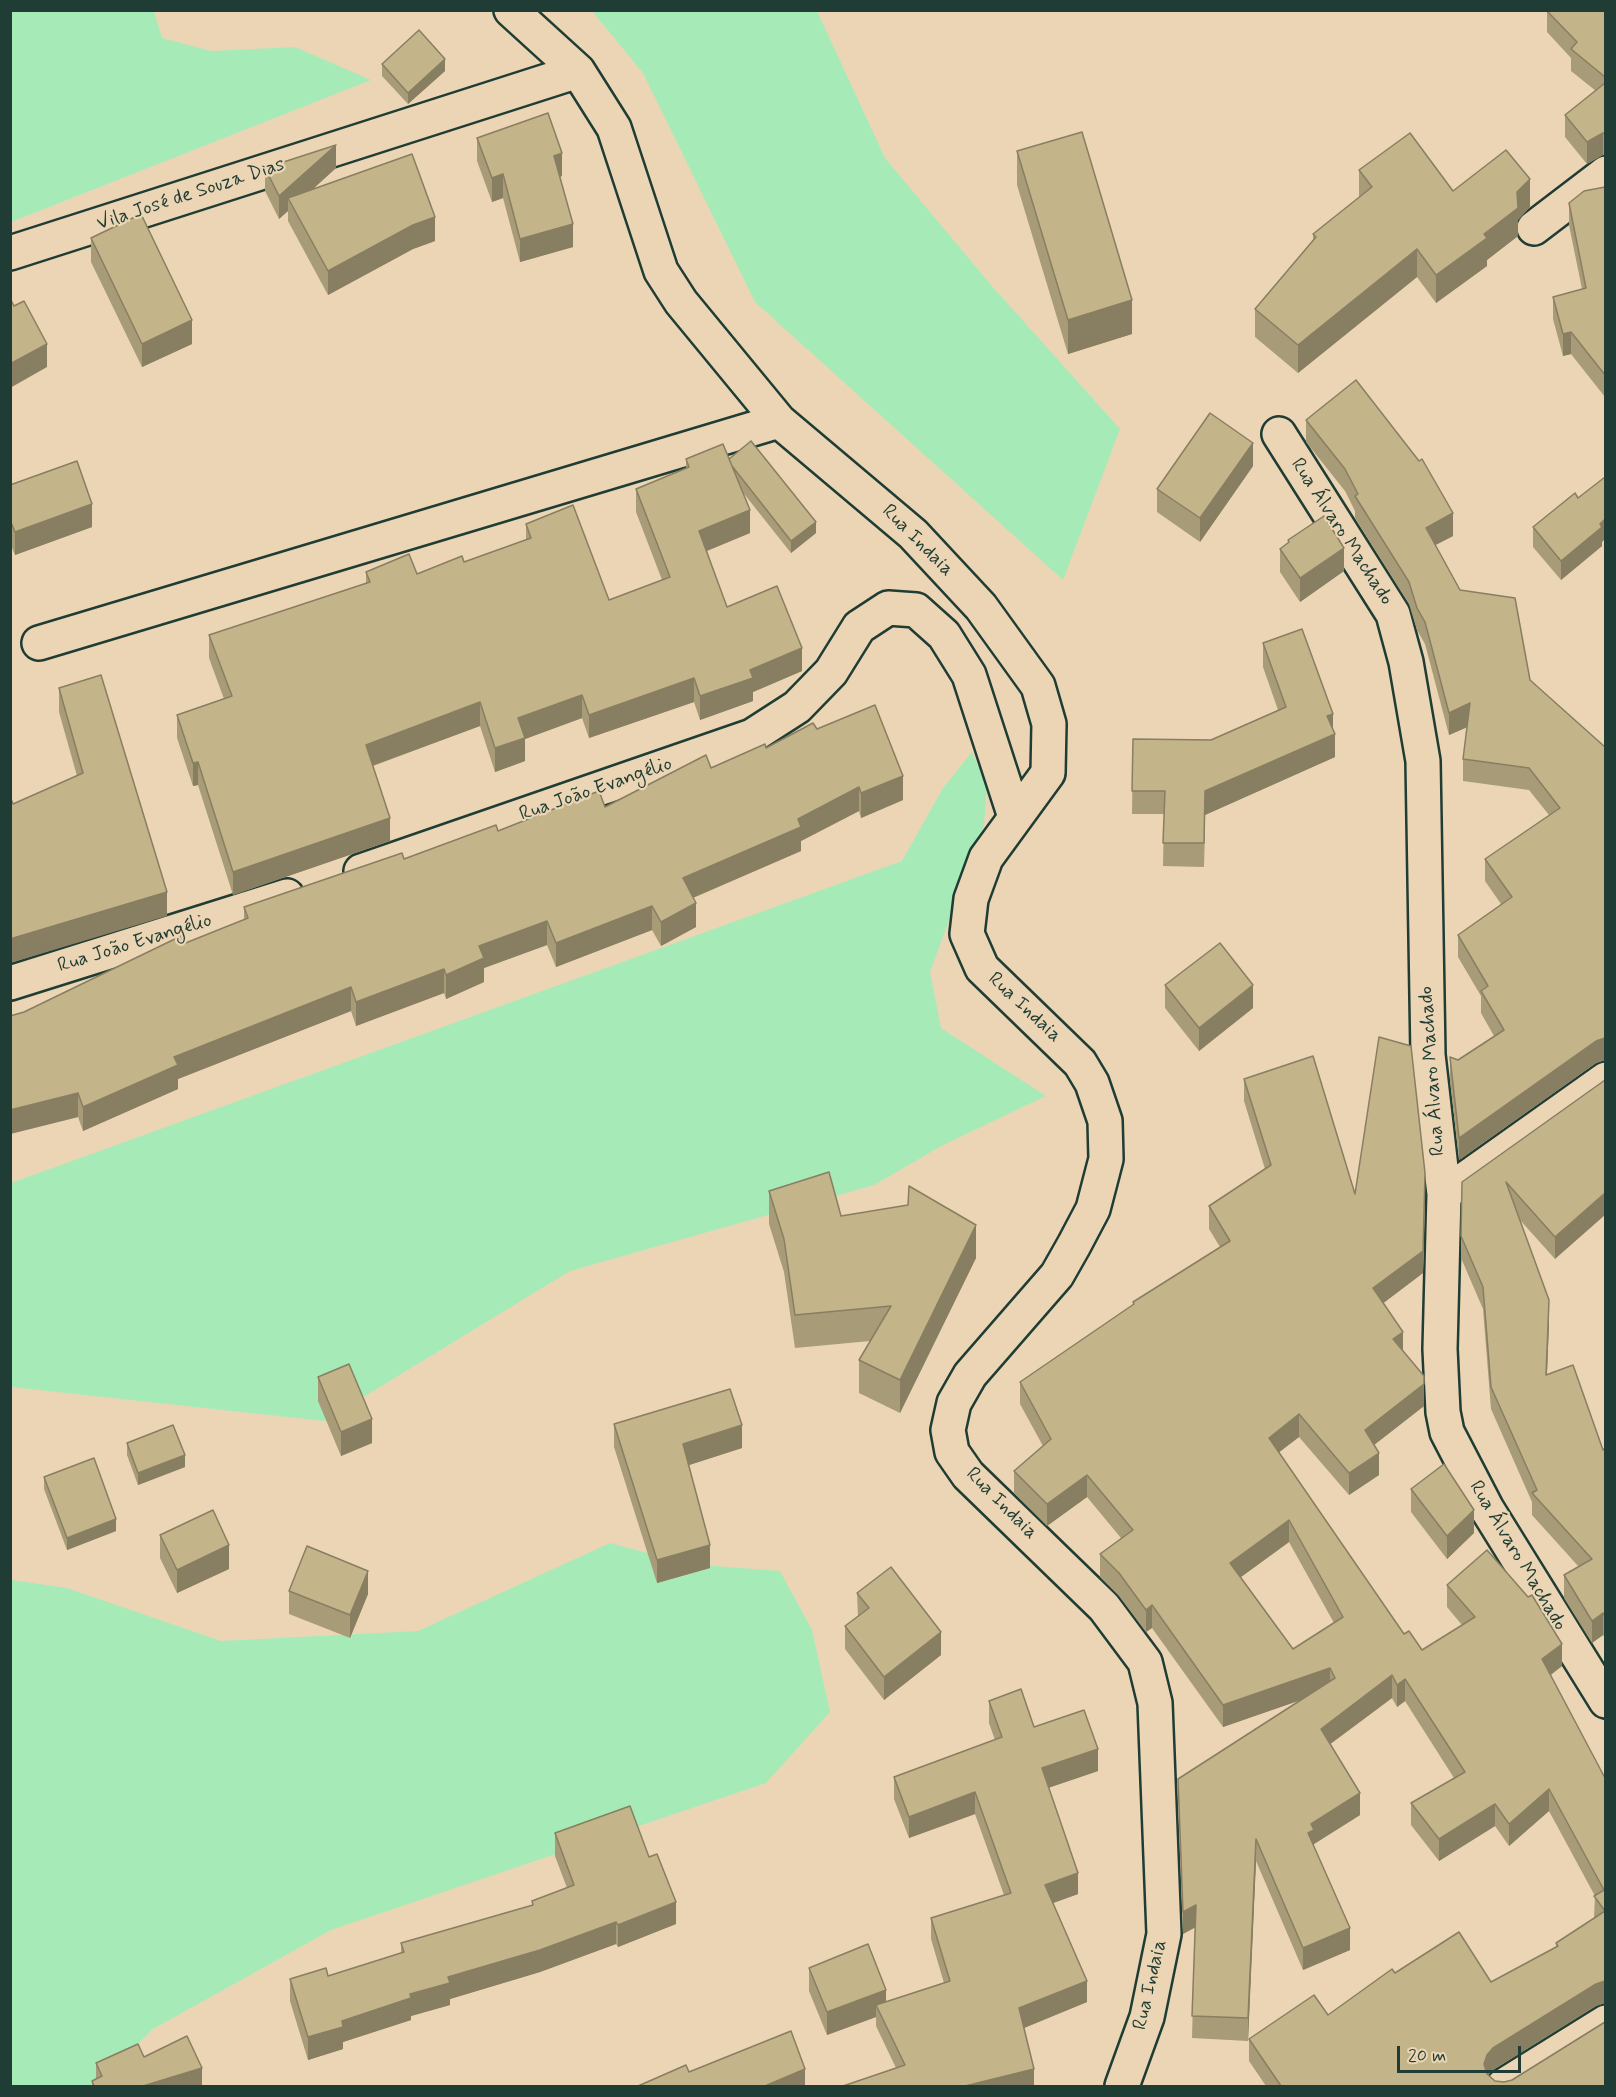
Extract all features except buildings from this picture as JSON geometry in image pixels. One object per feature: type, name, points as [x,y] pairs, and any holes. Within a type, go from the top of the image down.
[{"type":"street","name":"Rua Indaia","points":[[511,10],[578,71],[614,128],[661,271],[681,302],[779,421],[913,534],[981,607],[1038,686],[1049,724],[1048,772],[986,858],[971,899],[967,934],[982,969],[1080,1063],[1092,1083],[1105,1121],[1106,1159],[1093,1209],[1057,1275],[970,1375],[954,1403],[948,1430],[952,1452],[968,1475],[1104,1607],[1145,1662],[1155,1703],[1164,1934],[1147,2017],[1122,2086]]},
{"type":"street","name":"Vila José de Souza Dias","points":[[10,253],[578,71]]},
{"type":"street","points":[[1534,228],[1605,173]]},
{"type":"street","points":[[39,643],[779,421]]},
{"type":"street","name":"Rua Álvaro Machado","points":[[1279,434],[1394,614],[1406,662],[1423,761],[1428,1055],[1444,1194],[1440,1348],[1443,1412],[1447,1432],[1487,1509],[1605,1701]]},
{"type":"street","name":"Rua João Evangélio","points":[[10,983],[236,914],[752,736],[797,707],[831,672],[859,627],[888,608],[916,610],[944,635],[969,675],[1015,817]]},
{"type":"street","points":[[1444,1194],[1605,1079]]},
{"type":"street","points":[[1503,2086],[1605,2022]]},
{"type":"green space","points":[[11,10],[154,11],[162,38],[211,51],[295,47],[371,80],[11,222]]},
{"type":"green space","points":[[592,11],[817,11],[885,158],[991,285],[1120,429],[1063,580],[755,302],[643,73]]},
{"type":"green space","points":[[972,752],[987,785],[984,825],[930,972],[941,1028],[1046,1096],[943,1145],[874,1185],[570,1271],[324,1421],[11,1387],[11,1183],[902,861],[943,788]]},
{"type":"green space","points":[[610,1543],[689,1564],[780,1571],[812,1630],[830,1712],[766,1783],[331,1930],[153,2029],[95,2086],[11,2086],[11,1580],[67,1588],[221,1641],[418,1631]]}]
